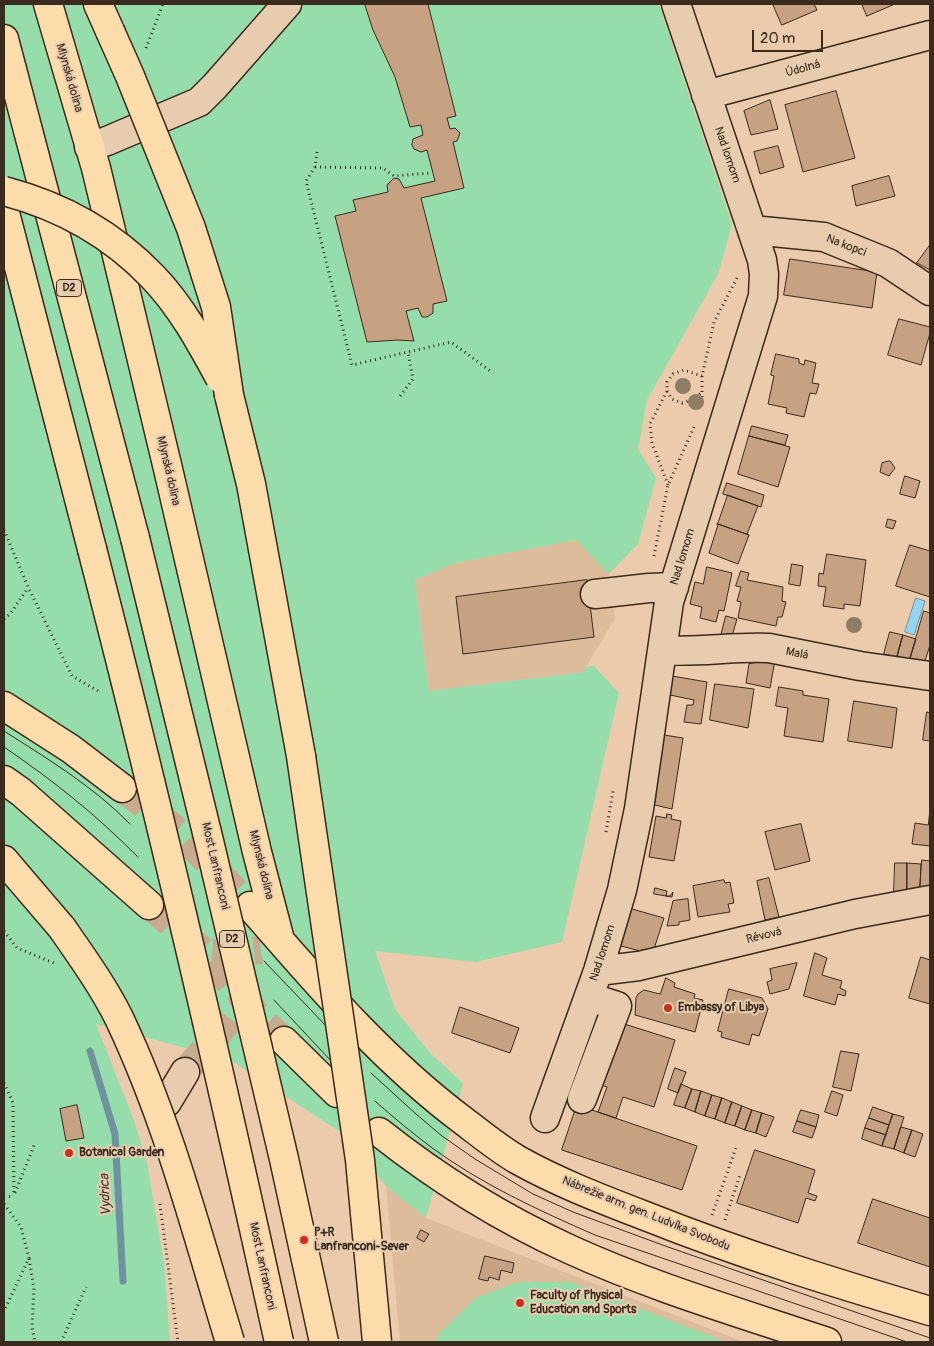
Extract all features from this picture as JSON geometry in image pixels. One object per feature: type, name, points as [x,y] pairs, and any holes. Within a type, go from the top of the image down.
[{"type":"main road","name":"Mlynská dolina","points":[[48,4],[98,178],[168,469],[257,852],[270,945]]},
{"type":"main road","points":[[98,4],[137,93],[193,237],[216,307],[229,395],[251,484],[301,756],[360,1160],[378,1342]]},
{"type":"main road","name":"Most Lanfranconi","points":[[4,39],[135,538],[205,822],[284,1159],[324,1342]]},
{"type":"main road","points":[[4,191],[34,199],[82,222],[123,249],[154,278],[178,309],[202,345],[229,395]]},
{"type":"main road","name":"Most Lanfranconi","points":[[4,209],[126,683],[189,946],[279,1342]]},
{"type":"main road","points":[[4,706],[72,749],[122,788]]},
{"type":"main road","points":[[4,780],[21,792],[149,905]]},
{"type":"main road","points":[[4,860],[62,928],[97,979],[118,1017],[158,1112],[230,1342]]},
{"type":"main road","name":"Nábrežie arm. gen. Ludvíka Svobodu","points":[[250,906],[270,945],[329,996],[402,1070],[442,1105],[517,1159],[608,1202],[679,1229],[807,1274],[930,1311]]},
{"type":"main road","points":[[284,1041],[337,1094]]},
{"type":"main road","points":[[379,1132],[452,1186],[490,1209],[569,1249],[636,1276],[827,1342]]},
{"type":"street","points":[[88,146],[107,141],[199,102],[287,4]]},
{"type":"street","name":"Nad lomom","points":[[545,1118],[598,972],[622,890],[639,809],[669,602],[762,305],[764,274],[752,230],[676,4]]},
{"type":"street","name":"Údolná","points":[[706,95],[930,35]]},
{"type":"street","name":"Na kopci","points":[[752,230],[824,237],[888,263],[930,291]]},
{"type":"street","points":[[595,594],[674,587]]},
{"type":"street","name":"Malá","points":[[662,650],[688,652],[756,647],[769,648],[860,666],[930,676]]},
{"type":"street","name":"Révová","points":[[598,972],[639,966],[856,914],[930,900]]},
{"type":"street","points":[[582,1100],[617,1006],[589,997]]},
{"type":"street","points":[[167,1102],[185,1072]]},
{"type":"path","points":[[145,51],[163,4]]},
{"type":"path","points":[[317,152],[315,166],[306,181],[352,365],[451,342],[493,373]]},
{"type":"path","points":[[315,166],[383,168],[394,176],[430,173]]},
{"type":"path","points":[[702,409],[702,376],[714,322],[741,270]]},
{"type":"path","points":[[400,396],[413,379],[408,353]]},
{"type":"path","points":[[668,485],[652,443],[650,424],[667,392],[667,382],[673,374],[684,370],[702,376]]},
{"type":"path","points":[[667,392],[672,399],[682,403],[694,400],[702,391]]},
{"type":"path","points":[[657,538],[668,485],[694,426]]},
{"type":"path","points":[[4,530],[28,587],[72,676],[100,692]]},
{"type":"path","points":[[4,618],[10,614],[28,587]]},
{"type":"path","points":[[4,931],[17,948],[55,963]]},
{"type":"path","points":[[4,1084],[13,1103],[14,1196]]},
{"type":"path","points":[[14,1196],[35,1143]]},
{"type":"path","points":[[711,1216],[737,1145]]},
{"type":"path","points":[[725,1220],[740,1175]]},
{"type":"path","points":[[4,1197],[14,1196]]},
{"type":"path","points":[[160,1203],[178,1342]]},
{"type":"path","points":[[4,1204],[21,1227],[29,1258],[34,1288],[32,1326],[35,1342]]},
{"type":"path","points":[[4,1311],[29,1258]]},
{"type":"path","points":[[61,1342],[86,1286]]},
{"type":"shaded area","points":[[576,540],[609,574],[615,618],[586,667],[585,672],[429,691],[415,580],[455,563]]},
{"type":"shaded area","name":"Faculty of Physical Education and Sports","points":[[386,1186],[426,1218],[744,1342],[400,1342]]},
{"type":"green space","points":[[4,4],[659,4],[732,225],[718,274],[647,400],[638,449],[656,478],[638,544],[609,574],[576,540],[455,563],[415,580],[429,691],[585,672],[586,667],[594,666],[619,693],[562,942],[476,962],[375,951],[395,1009],[429,1052],[463,1083],[426,1218],[386,1186],[348,1137],[230,1060],[96,1024],[133,1118],[146,1158],[164,1263],[170,1342],[4,1342]]},
{"type":"green space","points":[[518,1282],[571,1282],[726,1342],[435,1342],[440,1333],[476,1298]]},
{"type":"water","points":[[916,598],[925,601],[914,635],[905,632]]},
{"type":"building","points":[[365,4],[428,4],[456,116],[447,118],[450,129],[455,128],[460,133],[457,141],[453,142],[464,188],[421,198],[447,301],[433,304],[433,313],[427,317],[422,317],[418,308],[406,311],[414,341],[367,342],[335,216],[356,211],[353,200],[388,192],[387,185],[394,178],[399,179],[404,188],[435,181],[427,150],[421,152],[414,149],[412,145],[413,139],[423,135],[421,125],[410,127],[395,77],[373,30]]},
{"type":"building","points":[[773,4],[814,4],[817,10],[782,25]]},
{"type":"building","points":[[862,4],[895,4],[867,16]]},
{"type":"building","points":[[836,91],[855,158],[803,172],[785,105]]},
{"type":"building","points":[[770,100],[778,129],[751,135],[744,111]]},
{"type":"building","points":[[778,146],[784,167],[760,174],[754,152]]},
{"type":"building","points":[[889,176],[895,196],[856,206],[852,186]]},
{"type":"building","points":[[930,245],[930,270],[917,263]]},
{"type":"building","points":[[790,259],[877,272],[872,308],[784,295]]},
{"type":"building","points":[[899,319],[930,327],[921,365],[888,355]]},
{"type":"building","points":[[776,354],[799,359],[799,363],[804,365],[805,360],[816,363],[812,383],[819,384],[816,394],[810,393],[804,417],[786,413],[787,408],[768,404],[774,376],[771,375]]},
{"type":"building","points":[[752,426],[788,435],[785,445],[749,436]]},
{"type":"building","points":[[749,436],[790,447],[778,487],[738,474]]},
{"type":"building","points":[[890,461],[895,468],[889,476],[880,472],[882,463]]},
{"type":"building","points":[[905,476],[920,481],[915,498],[900,494]]},
{"type":"building","points":[[727,483],[764,495],[761,507],[723,494]]},
{"type":"building","points":[[728,495],[758,506],[747,534],[749,535],[718,524]]},
{"type":"building","points":[[888,519],[896,521],[893,529],[886,527]]},
{"type":"building","points":[[717,524],[749,535],[738,564],[709,553]]},
{"type":"building","points":[[910,545],[930,551],[930,597],[896,586]]},
{"type":"building","points":[[827,554],[866,560],[860,606],[844,604],[844,609],[823,606],[826,587],[818,586],[819,573],[823,574]]},
{"type":"building","points":[[792,564],[803,566],[800,586],[789,584]]},
{"type":"building","points":[[707,567],[732,573],[724,611],[719,610],[716,622],[700,618],[702,607],[690,604],[695,582],[703,584]]},
{"type":"building","points":[[741,571],[749,573],[747,580],[783,587],[782,601],[786,602],[782,617],[778,617],[776,626],[738,618],[741,602],[737,601],[741,587],[736,586]]},
{"type":"building","points":[[587,580],[594,637],[463,654],[456,597]]},
{"type":"building","points":[[924,611],[930,613],[930,645],[925,661],[910,659]]},
{"type":"building","points":[[726,616],[737,619],[732,636],[721,636]]},
{"type":"building","points":[[890,632],[903,635],[897,657],[884,654]]},
{"type":"building","points":[[903,635],[916,639],[910,659],[897,657]]},
{"type":"building","points":[[775,660],[770,688],[746,683],[749,664]]},
{"type":"building","points":[[672,676],[707,682],[701,724],[684,722],[687,705],[693,705],[694,700],[670,695]]},
{"type":"building","points":[[715,684],[754,689],[748,728],[710,720]]},
{"type":"building","points":[[779,687],[803,691],[803,695],[829,699],[823,742],[784,736],[788,708],[776,706]]},
{"type":"building","points":[[854,701],[897,708],[892,748],[848,741]]},
{"type":"building","points":[[927,712],[930,713],[930,741],[923,740]]},
{"type":"building","points":[[664,735],[683,738],[672,809],[655,805]]},
{"type":"building","points":[[930,809],[930,846],[912,844],[915,823],[928,825]]},
{"type":"building","points":[[667,814],[672,815],[671,819],[681,821],[674,861],[649,857],[656,816],[666,818]]},
{"type":"building","points":[[801,824],[810,861],[775,870],[765,832]]},
{"type":"building","points":[[922,860],[930,861],[930,886],[920,888]]},
{"type":"building","points":[[895,863],[907,863],[907,890],[894,892]]},
{"type":"building","points":[[907,863],[921,864],[920,888],[907,890]]},
{"type":"building","points":[[769,878],[779,917],[765,920],[757,881]]},
{"type":"building","points":[[724,880],[725,883],[730,882],[734,903],[728,904],[730,912],[698,917],[693,886]]},
{"type":"building","points":[[655,888],[667,891],[666,896],[654,894]]},
{"type":"building","points":[[688,899],[690,920],[679,922],[679,925],[667,926],[673,901]]},
{"type":"building","points":[[632,909],[664,918],[653,952],[621,946]]},
{"type":"building","points":[[815,953],[827,958],[822,975],[842,981],[840,988],[846,991],[845,996],[838,994],[835,1005],[804,996]]},
{"type":"building","points":[[921,957],[930,960],[930,1004],[909,998]]},
{"type":"building","points":[[797,963],[789,989],[770,994],[767,982],[772,980],[770,969]]},
{"type":"building","name":"Embassy of Libya","points":[[666,978],[675,983],[674,987],[695,994],[694,998],[703,1000],[695,1032],[635,1015],[638,994],[644,990],[660,994]]},
{"type":"building","points":[[729,989],[762,998],[768,1009],[759,1036],[752,1034],[749,1045],[721,1037],[722,1032],[718,1031]]},
{"type":"building","points":[[460,1007],[519,1028],[510,1053],[452,1033]]},
{"type":"building","points":[[618,1022],[675,1040],[654,1107],[623,1097],[616,1118],[598,1112],[607,1087],[596,1083]]},
{"type":"building","points":[[841,1051],[859,1054],[851,1091],[833,1087]]},
{"type":"building","points":[[675,1068],[686,1072],[678,1093],[668,1089]]},
{"type":"building","points":[[681,1084],[692,1089],[685,1108],[674,1105]]},
{"type":"building","points":[[692,1089],[701,1091],[695,1112],[685,1108]]},
{"type":"building","points":[[701,1091],[712,1095],[705,1116],[695,1112]]},
{"type":"building","points":[[832,1091],[843,1095],[837,1116],[825,1112]]},
{"type":"building","points":[[712,1095],[722,1098],[715,1119],[705,1116]]},
{"type":"building","points":[[722,1098],[732,1102],[725,1123],[715,1119]]},
{"type":"building","points":[[732,1102],[742,1106],[735,1126],[725,1123]]},
{"type":"building","points":[[77,1105],[84,1138],[66,1141],[60,1109]]},
{"type":"building","points":[[577,1105],[697,1146],[682,1190],[562,1150]]},
{"type":"building","points":[[742,1106],[752,1110],[745,1130],[735,1126]]},
{"type":"building","points":[[873,1107],[893,1114],[889,1125],[869,1118]]},
{"type":"building","points":[[752,1110],[762,1113],[756,1133],[745,1130]]},
{"type":"building","points":[[801,1110],[819,1115],[816,1127],[797,1121]]},
{"type":"building","points":[[762,1113],[774,1117],[766,1137],[756,1133]]},
{"type":"building","points":[[893,1114],[904,1117],[894,1149],[882,1146]]},
{"type":"building","points":[[869,1118],[889,1125],[886,1135],[865,1128]]},
{"type":"building","points":[[797,1121],[816,1127],[812,1138],[793,1132]]},
{"type":"building","points":[[901,1127],[912,1130],[904,1153],[894,1149]]},
{"type":"building","points":[[865,1128],[886,1135],[882,1146],[862,1139]]},
{"type":"building","points":[[912,1130],[923,1134],[915,1157],[904,1153]]},
{"type":"building","points":[[755,1150],[815,1170],[808,1193],[817,1196],[815,1201],[806,1198],[798,1223],[737,1203]]},
{"type":"building","points":[[873,1199],[930,1218],[930,1267],[858,1243]]},
{"type":"building","points":[[421,1230],[429,1234],[424,1242],[417,1238]]},
{"type":"building","points":[[485,1256],[514,1263],[512,1273],[501,1270],[499,1280],[489,1277],[488,1281],[479,1279]]},
{"type":"waterway","name":"Vydrica","points":[[90,1051],[115,1134],[123,1281]]},
{"type":"tunnel","points":[[122,788],[178,831],[250,906]]},
{"type":"tunnel","points":[[149,905],[203,951],[259,1017],[284,1041]]},
{"type":"tunnel","points":[[212,953],[231,954],[261,950]]},
{"type":"tunnel","points":[[185,1072],[228,1022],[244,1000]]},
{"type":"tram line","points":[[4,731],[86,786],[130,824]]},
{"type":"tram line","points":[[4,747],[74,799],[138,857]]},
{"type":"tram line","points":[[264,961],[329,1029]]},
{"type":"tram line","points":[[274,1000],[333,1063]]},
{"type":"tram line","points":[[371,1073],[442,1136],[475,1159],[533,1194],[573,1212],[668,1247],[930,1338]]},
{"type":"tram line","points":[[375,1101],[431,1147],[470,1173],[510,1196],[574,1226],[595,1235],[907,1342]]},
{"type":"place","name":"Embassy of Libya","points":[[668,1008]]},
{"type":"place","name":"Botanical Garden","points":[[69,1153]]},
{"type":"place","name":"P+R Lanfranconi-Sever","points":[[304,1240]]},
{"type":"place","name":"Faculty of Physical Education and Sports","points":[[520,1303]]}]
